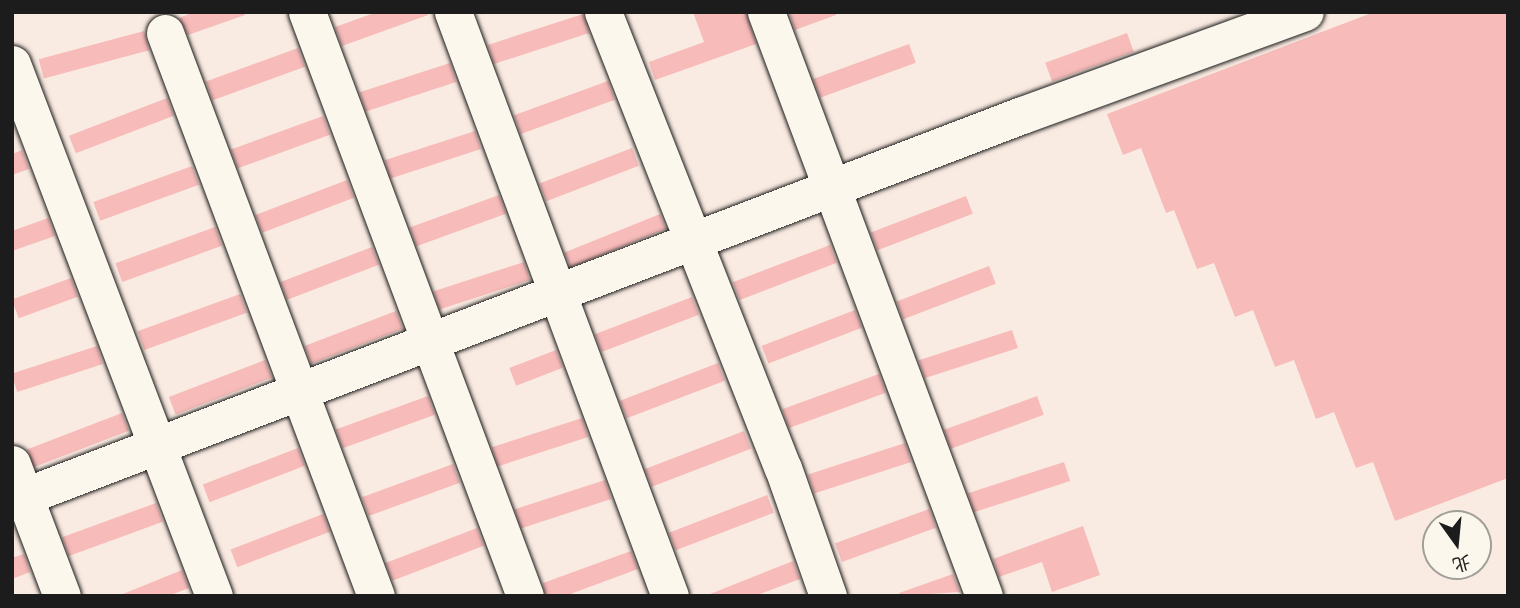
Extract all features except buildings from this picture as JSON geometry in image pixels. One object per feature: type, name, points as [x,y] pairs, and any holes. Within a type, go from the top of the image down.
[{"type":"street","points":[[307,12],[525,596]]},
{"type":"street","points":[[453,12],[670,596]]},
{"type":"street","points":[[603,12],[691,241],[783,468],[828,596]]},
{"type":"street","points":[[766,12],[984,596]]},
{"type":"street","points":[[62,596],[16,487],[154,447],[833,187],[1306,12]]},
{"type":"street","points":[[165,33],[376,596]]},
{"type":"street","points":[[12,64],[154,447],[214,596]]}]
